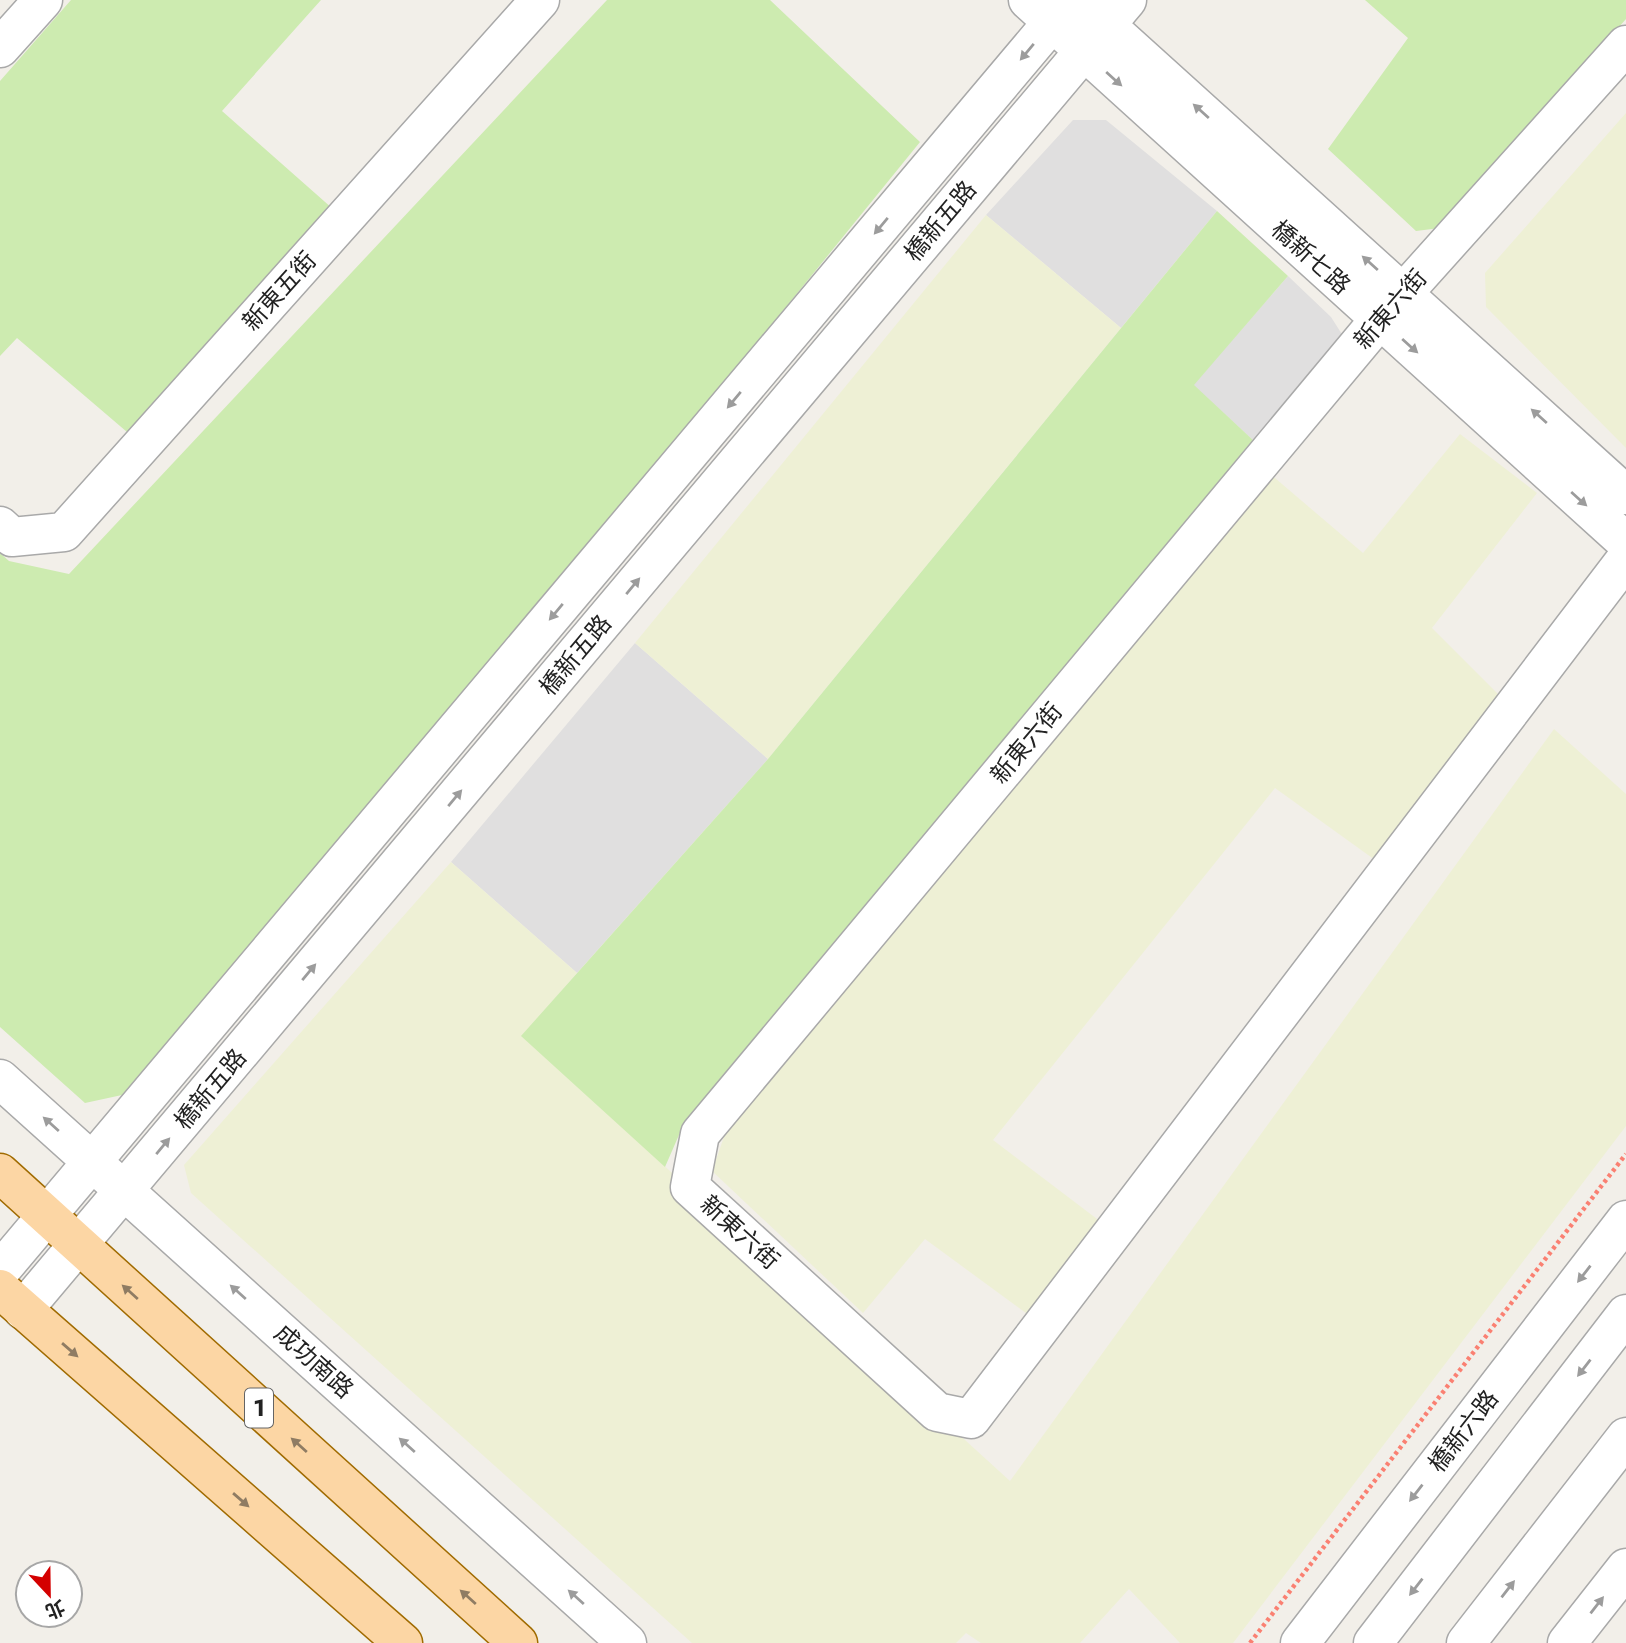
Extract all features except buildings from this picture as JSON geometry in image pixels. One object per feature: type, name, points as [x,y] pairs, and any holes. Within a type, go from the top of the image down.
[{"type":"main road","name":"1","points":[[0,1173],[518,1643]]},
{"type":"main road","points":[[12,1300],[403,1643]]},
{"type":"street","points":[[0,48],[43,0]]},
{"type":"street","name":"新東五街","points":[[0,526],[12,537],[64,532],[540,0]]},
{"type":"street","name":"橋新七路","points":[[1078,14],[1392,306],[1626,542]]},
{"type":"street","name":"橋新五路","points":[[0,1271],[1078,14]]},
{"type":"street","name":"橋新五路","points":[[12,1300],[79,1245],[125,1190],[1078,14]]},
{"type":"street","name":"新東六街","points":[[1626,45],[1392,306],[700,1134],[690,1187],[937,1412],[971,1419],[1626,559]]},
{"type":"street","name":"橋新七路","points":[[1392,306],[1626,495]]},
{"type":"street","name":"成功南路","points":[[0,1079],[627,1643]]},
{"type":"street","name":"橋新六路","points":[[1300,1643],[1626,1220]]},
{"type":"street","points":[[1373,1643],[1626,1314]]},
{"type":"street","points":[[1466,1643],[1626,1437]]},
{"type":"street","points":[[1567,1643],[1626,1568]]},
{"type":"path","points":[[1250,1643],[1626,1154]]},
{"type":"shaded area","points":[[1073,120],[1106,120],[1217,211],[1121,328],[986,215]]},
{"type":"shaded area","points":[[1288,276],[1331,317],[1345,339],[1254,441],[1193,385]]},
{"type":"shaded area","points":[[635,643],[768,759],[577,973],[451,862]]},
{"type":"green space","points":[[71,0],[321,0],[222,111],[333,209],[127,432],[17,338],[0,356],[0,81]]},
{"type":"green space","points":[[607,0],[770,0],[920,142],[570,573],[122,1095],[85,1103],[0,1027],[0,553],[9,561],[69,574]]},
{"type":"green space","points":[[1365,0],[1626,0],[1626,19],[1440,228],[1416,231],[1328,149],[1408,38]]},
{"type":"green space","points":[[1626,113],[1626,448],[1486,307],[1485,273]]},
{"type":"green space","points":[[1217,211],[1288,276],[1194,385],[1254,441],[682,1128],[665,1167],[521,1036],[768,759]]},
{"type":"green space","points":[[986,215],[1121,328],[768,759],[635,643]]},
{"type":"green space","points":[[1460,434],[1537,493],[1432,628],[1509,705],[1382,865],[1275,788],[993,1140],[1105,1225],[1034,1319],[925,1239],[863,1313],[712,1171],[725,1134],[1269,473],[1363,553]]},
{"type":"green space","points":[[1554,729],[1626,794],[1626,1126],[1233,1643],[1180,1643],[1129,1589],[1080,1643],[981,1643],[966,1633],[956,1643],[692,1643],[191,1193],[184,1165],[451,862],[577,973],[522,1036],[1010,1481]]}]
